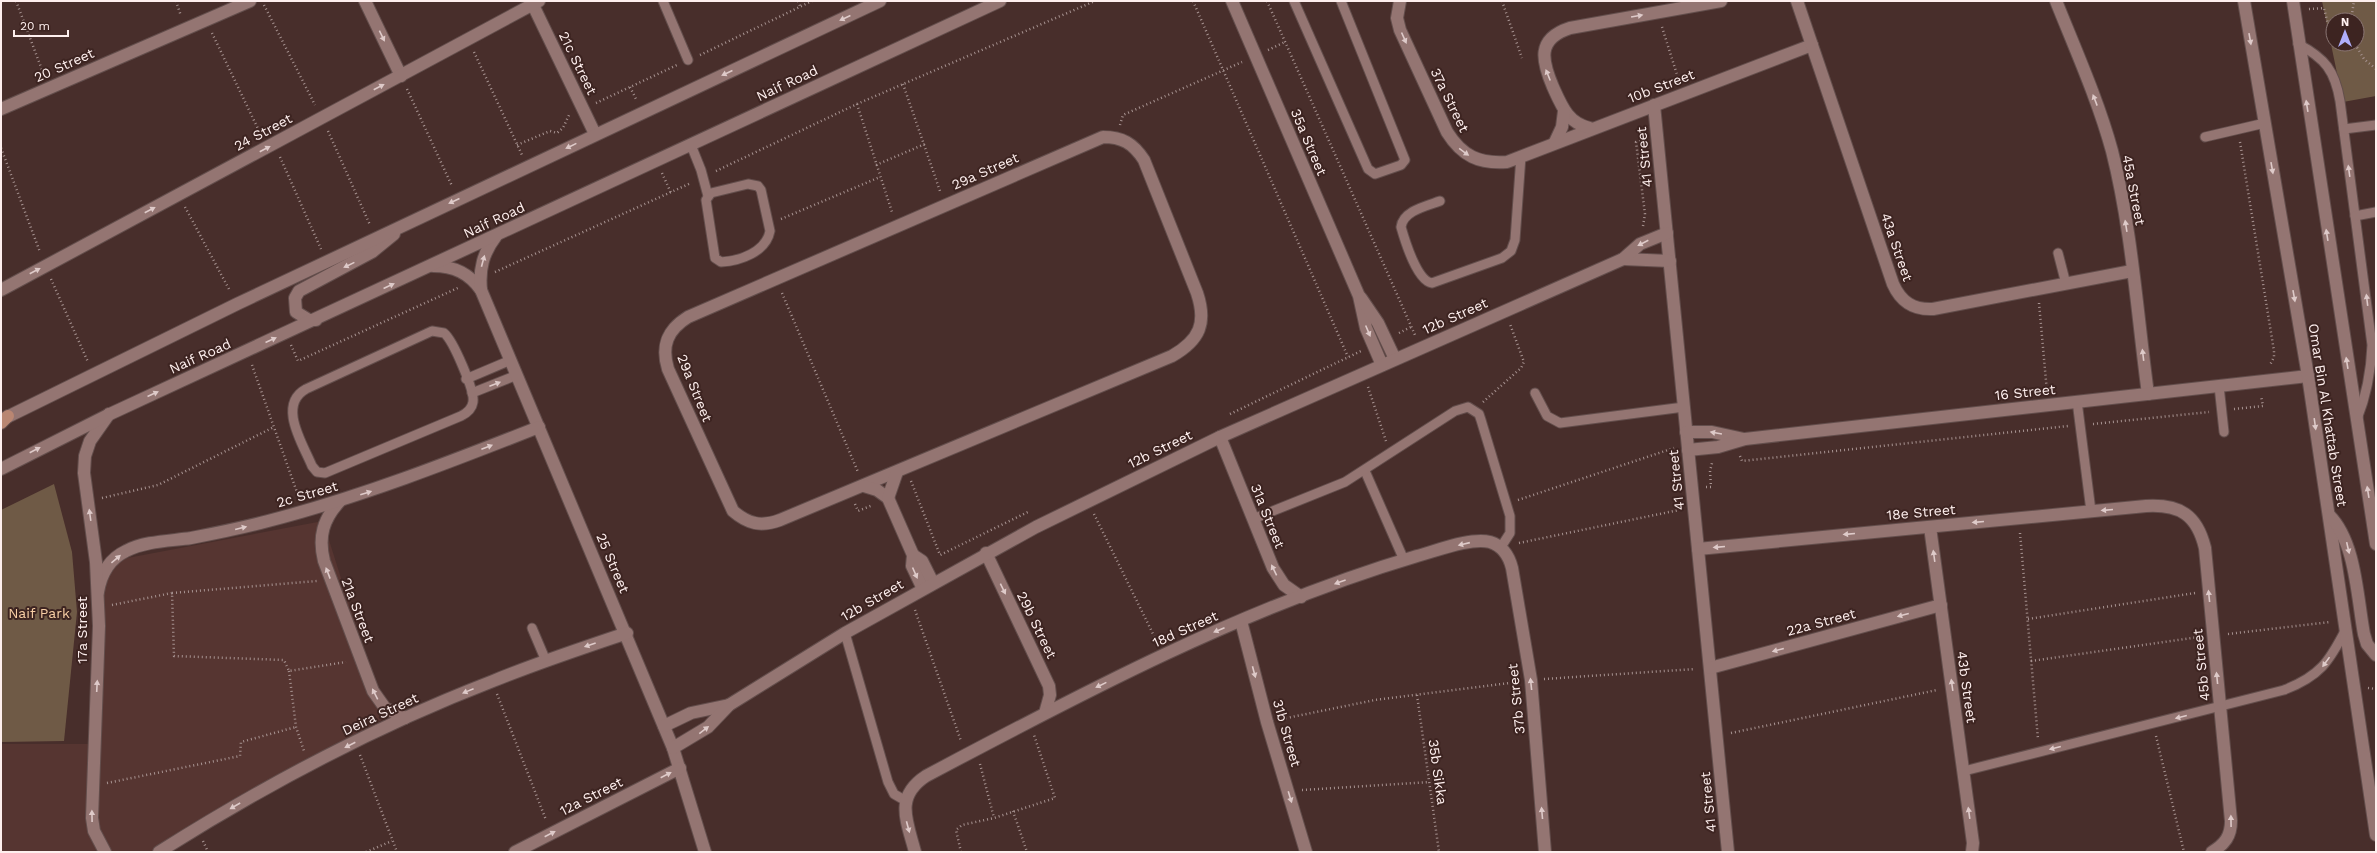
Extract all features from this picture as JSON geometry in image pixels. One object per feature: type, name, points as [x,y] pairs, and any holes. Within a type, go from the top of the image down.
[{"type":"street","name":"20 Street","points":[[1,109],[250,1]]},
{"type":"street","points":[[365,1],[401,76]]},
{"type":"street","points":[[3,420],[237,304],[880,1]]},
{"type":"street","name":"Naif Road","points":[[1,468],[110,414],[317,320],[656,160],[1000,1]]},
{"type":"street","name":"35a Street","points":[[1232,1],[1359,296],[1364,320],[1382,365]]},
{"type":"street","name":"37a Street","points":[[1400,1],[1397,18],[1400,30],[1446,132],[1454,145],[1465,154],[1478,161],[1493,163],[1507,162],[1521,156]]},
{"type":"street","points":[[1590,128],[1577,123],[1564,111],[1544,62],[1544,53],[1553,36],[1570,28],[1721,1]]},
{"type":"street","name":"43a Street","points":[[1797,1],[1893,284],[1904,302],[1923,310],[1933,309],[2132,271]]},
{"type":"street","name":"45a Street","points":[[2056,1],[2100,113],[2112,151],[2120,191],[2132,271],[2148,394]]},
{"type":"street","name":"Omar Bin Al Khattab Street","points":[[2244,1],[2308,376],[2376,835]]},
{"type":"street","name":"24 Street","points":[[1,290],[536,3]]},
{"type":"street","name":"21c Street","points":[[536,3],[595,134]]},
{"type":"street","name":"Omar Bin Al Khattab Street","points":[[2293,5],[2376,544]]},
{"type":"street","name":"10b Street","points":[[1521,156],[1590,128],[1812,45]]},
{"type":"street","name":"41 Street","points":[[1654,105],[1728,852]]},
{"type":"street","points":[[1555,142],[1562,127],[1564,111]]},
{"type":"street","name":"29a Street","points":[[1103,137],[1115,137],[1127,141],[1137,149],[1144,160],[1197,293],[1202,308],[1202,323],[1196,337],[1186,348],[1172,356],[864,486],[768,524],[755,524],[743,519],[734,511],[727,500],[668,369],[665,357],[665,345],[669,333],[677,324],[1091,141],[1103,137]]},
{"type":"street","points":[[317,320],[309,320],[296,312],[295,298],[299,291],[372,252],[402,226]]},
{"type":"street","name":"12b Street","points":[[673,748],[708,727],[729,705],[845,633],[986,554],[1087,501],[1220,437],[1364,374],[1504,310],[1623,259],[1635,248],[1667,233]]},
{"type":"street","points":[[433,266],[455,268],[479,283],[484,256],[496,236]]},
{"type":"street","name":"12b Street","points":[[1623,259],[1670,261]]},
{"type":"street","name":"25 Street","points":[[479,283],[627,633],[673,748],[705,852]]},
{"type":"street","name":"35a Street","points":[[1359,296],[1378,322],[1395,359]]},
{"type":"street","name":"16 Street","points":[[1687,442],[1718,447],[1745,439],[2308,376]]},
{"type":"street","name":"17a Street","points":[[105,852],[94,831],[93,785],[98,592],[84,473],[90,440],[110,414]]},
{"type":"street","name":"2c Street","points":[[98,592],[100,579],[106,568],[126,551],[151,544],[230,530],[304,512],[412,477],[539,427]]},
{"type":"street","name":"16 Street","points":[[1687,442],[1712,432],[1745,439]]},
{"type":"street","name":"31a Street","points":[[1220,437],[1278,577],[1284,585],[1301,597]]},
{"type":"street","points":[[888,498],[901,470]]},
{"type":"street","points":[[864,486],[877,490],[888,498],[913,555],[912,566],[928,586]]},
{"type":"street","name":"21a Street","points":[[340,501],[326,518],[320,539],[322,556],[378,700],[386,708],[405,718]]},
{"type":"street","name":"45b Street","points":[[2146,506],[2163,505],[2179,509],[2192,519],[2202,533],[2209,590],[2231,821],[2231,831],[2227,840],[2212,852]]},
{"type":"street","name":"18e Street","points":[[1698,549],[2146,506]]},
{"type":"street","points":[[2329,515],[2336,522],[2346,540],[2364,634],[2367,644],[2376,655]]},
{"type":"street","name":"43b Street","points":[[1930,527],[1964,771],[1973,843],[1972,852]]},
{"type":"street","name":"18d Street","points":[[906,802],[917,782],[971,752],[1029,721],[1164,655],[1240,621],[1301,597],[1404,560],[1479,541],[1491,542],[1501,547]]},
{"type":"street","name":"37b Street","points":[[1501,547],[1509,556],[1512,568],[1530,680],[1545,852]]},
{"type":"street","name":"29b Street","points":[[986,554],[1049,686],[1050,695],[1045,713]]},
{"type":"street","name":"22a Street","points":[[1710,668],[1941,605]]},
{"type":"street","name":"31b Street","points":[[1240,621],[1267,722],[1306,852]]},
{"type":"street","name":"Deira Street","points":[[159,852],[250,797],[308,765],[405,718],[546,660],[627,633]]},
{"type":"street","name":"12b Street","points":[[664,726],[691,713],[729,705]]},
{"type":"street","name":"12a Street","points":[[515,852],[680,768]]},
{"type":"street","points":[[906,802],[905,812],[915,852]]},
{"type":"lane","points":[[662,1],[688,60]]},
{"type":"lane","points":[[1294,1],[1368,169],[1375,174],[1401,165],[1405,160],[1341,1]]},
{"type":"lane","points":[[2298,44],[2315,53],[2328,66],[2337,83],[2356,216],[2372,345],[2371,371],[2366,396],[2356,420]]},
{"type":"lane","points":[[2205,137],[2265,123]]},
{"type":"lane","points":[[2344,129],[2376,125]]},
{"type":"lane","points":[[691,145],[703,177],[708,196],[706,204],[714,254],[718,261],[724,262],[760,249],[768,238],[768,224],[763,195],[758,186],[748,184],[708,196]]},
{"type":"lane","points":[[1440,201],[1408,214],[1402,222],[1402,232],[1420,275],[1426,283],[1432,284],[1502,258],[1511,251],[1515,240],[1521,156]]},
{"type":"lane","points":[[2356,216],[2376,212]]},
{"type":"lane","points":[[2058,253],[2066,284]]},
{"type":"lane","points":[[432,331],[438,331],[448,337],[472,393],[473,404],[470,409],[461,416],[325,473],[317,472],[312,466],[292,418],[292,404],[300,392],[432,331]]},
{"type":"lane","points":[[466,379],[511,360]]},
{"type":"lane","points":[[472,393],[518,375]]},
{"type":"lane","points":[[2219,386],[2224,432]]},
{"type":"lane","points":[[1535,393],[1547,416],[1560,423],[1684,407]]},
{"type":"lane","points":[[2077,401],[2091,511]]},
{"type":"lane","points":[[1253,519],[1324,492],[1366,471],[1461,408],[1474,409],[1482,420],[1511,525],[1506,541],[1501,547]]},
{"type":"lane","points":[[1366,471],[1404,560]]},
{"type":"lane","points":[[1964,771],[2284,690],[2304,682],[2322,668],[2335,650],[2345,624]]},
{"type":"lane","points":[[532,628],[546,660]]},
{"type":"lane","points":[[845,633],[888,782],[894,794],[906,802]]},
{"type":"path","points":[[16,1],[49,88]]},
{"type":"path","points":[[262,1],[322,118],[376,238]]},
{"type":"path","points":[[798,1],[800,6]]},
{"type":"path","points":[[592,97],[596,103],[812,1]]},
{"type":"path","points":[[286,334],[298,361],[479,283],[857,104],[1095,1]]},
{"type":"path","points":[[1193,1],[1348,357]]},
{"type":"path","points":[[1267,1],[1421,348]]},
{"type":"path","points":[[1502,1],[1522,58]]},
{"type":"path","points":[[2352,12],[2354,1]]},
{"type":"path","points":[[2293,5],[2324,8],[2325,12]]},
{"type":"path","points":[[1658,12],[1683,94]]},
{"type":"path","points":[[206,20],[270,145],[326,262]]},
{"type":"path","points":[[468,39],[528,167]]},
{"type":"path","points":[[1115,137],[1123,115],[1285,42]]},
{"type":"path","points":[[2360,52],[2364,59],[2376,70]]},
{"type":"path","points":[[401,76],[459,199]]},
{"type":"path","points":[[903,84],[944,205]]},
{"type":"path","points":[[857,104],[896,226]]},
{"type":"path","points":[[518,145],[550,131],[557,133],[567,122],[570,110]]},
{"type":"path","points":[[1737,452],[1742,461],[2262,406],[2257,369],[2269,366],[2273,362],[2274,351],[2238,129]]},
{"type":"path","points":[[1635,248],[1633,235],[1641,230],[1645,219],[1636,142],[1657,138]]},
{"type":"path","points":[[876,164],[924,144]]},
{"type":"path","points":[[656,160],[671,193]]},
{"type":"path","points":[[768,224],[880,177]]},
{"type":"path","points":[[179,195],[237,304]]},
{"type":"path","points":[[776,279],[864,486]]},
{"type":"path","points":[[2038,289],[2048,404]]},
{"type":"path","points":[[1474,409],[1521,368],[1524,362],[1504,310]]},
{"type":"path","points":[[1224,417],[1374,345]]},
{"type":"path","points":[[247,351],[304,512]]},
{"type":"path","points":[[1364,374],[1390,455]]},
{"type":"path","points":[[88,501],[158,485],[274,426]]},
{"type":"path","points":[[1506,504],[1687,442]]},
{"type":"path","points":[[1692,489],[1711,487],[1711,465],[1718,456],[1718,447]]},
{"type":"path","points":[[901,470],[940,555],[1032,510]]},
{"type":"path","points":[[1087,501],[1164,655]]},
{"type":"path","points":[[1501,547],[1694,507]]},
{"type":"path","points":[[2018,518],[2040,752]]},
{"type":"path","points":[[98,607],[172,593],[331,580]]},
{"type":"path","points":[[2028,619],[2209,590]]},
{"type":"path","points":[[172,593],[174,656],[284,660],[289,671],[296,727],[308,765]]},
{"type":"path","points":[[910,596],[971,752],[994,818]]},
{"type":"path","points":[[2031,661],[2213,635],[2345,624]]},
{"type":"path","points":[[289,671],[361,659]]},
{"type":"path","points":[[1267,722],[1375,700],[1530,680],[1710,668]]},
{"type":"path","points":[[492,681],[551,833]]},
{"type":"path","points":[[1716,736],[1952,687]]},
{"type":"path","name":"35b Sikka","points":[[1417,695],[1439,852]]},
{"type":"path","points":[[961,852],[956,830],[962,825],[994,818],[1055,798],[1029,721]]},
{"type":"path","points":[[2153,724],[2184,852]]},
{"type":"path","points":[[93,785],[240,756],[241,742],[296,727]]},
{"type":"path","points":[[355,742],[397,852]]},
{"type":"path","points":[[1288,791],[1429,782]]},
{"type":"path","points":[[1013,811],[1027,852]]},
{"type":"path","points":[[366,852],[392,840]]},
{"type":"shaded area","points":[[323,521],[385,718],[156,852],[1,852],[1,744],[89,744],[101,563]]},
{"type":"green space","points":[[2322,1],[2376,1],[2376,96],[2343,102],[2333,52],[2365,52],[2365,12],[2325,12],[2325,15]]},
{"type":"green space","name":"Naif Park","points":[[54,484],[72,552],[77,612],[64,741],[1,742],[1,510]]}]
